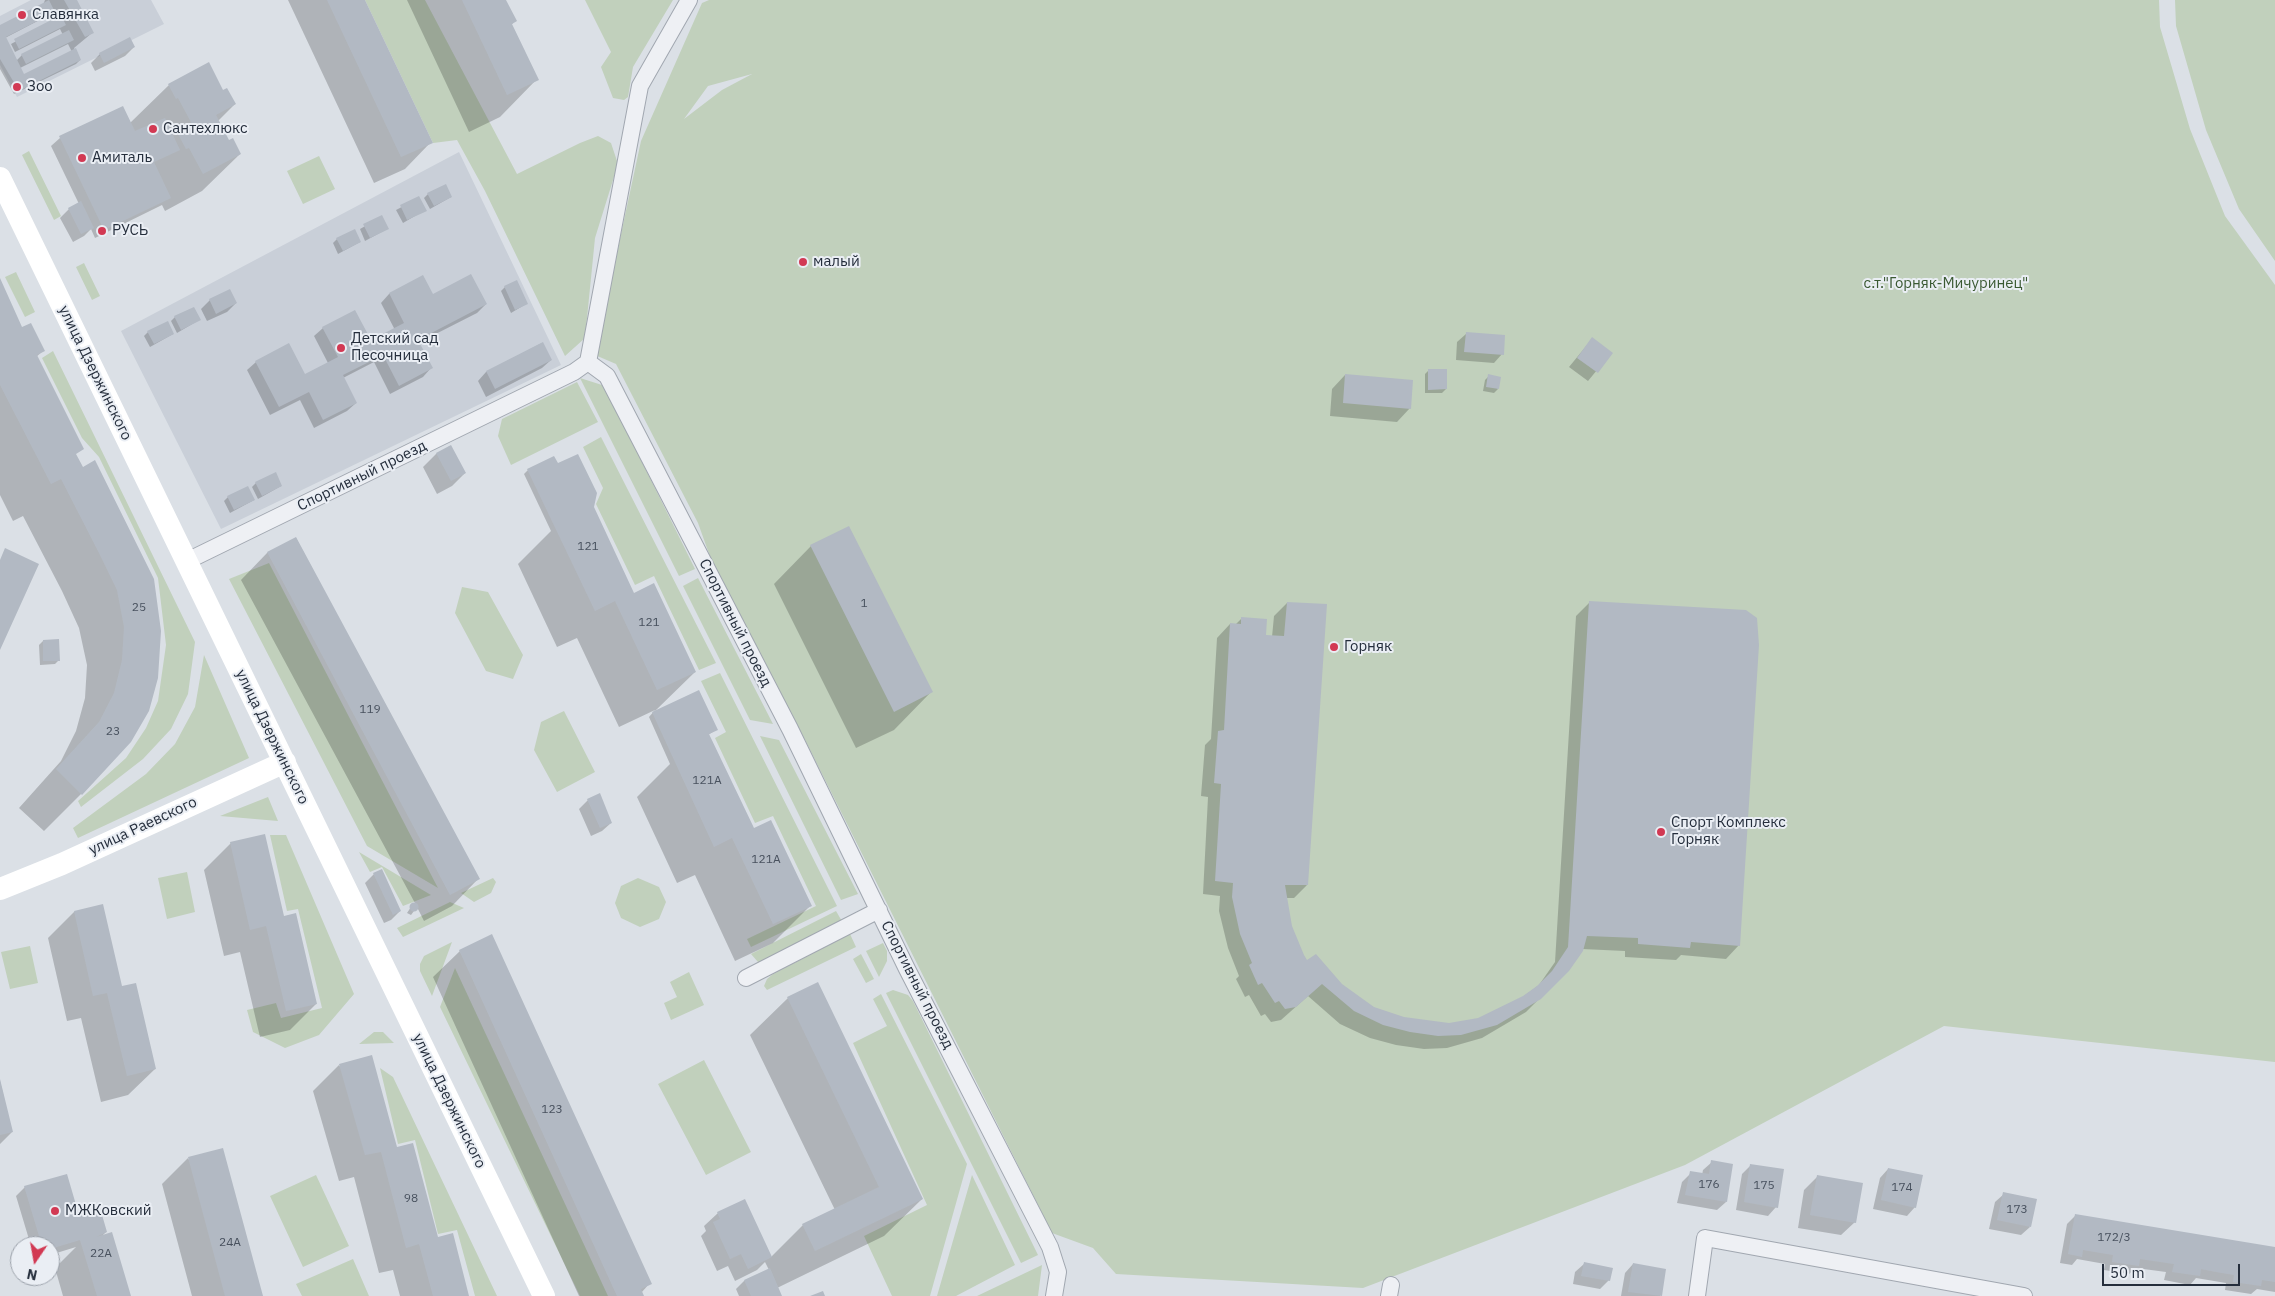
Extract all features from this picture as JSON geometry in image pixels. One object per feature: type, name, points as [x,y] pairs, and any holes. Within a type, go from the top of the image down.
[{"type":"main road","name":"улица Дзержинского","points":[[0,178],[10,219],[187,561],[544,1296]]},
{"type":"main road","name":"улица Раевского","points":[[0,889],[62,864],[285,762]]},
{"type":"street","points":[[588,362],[640,86],[689,0]]},
{"type":"street","name":"Спортивный проезд","points":[[187,561],[574,372],[588,362],[607,376],[786,721],[879,910],[1050,1247],[1058,1272],[1054,1296]]},
{"type":"street","points":[[746,978],[879,910]]},
{"type":"street","points":[[1697,1296],[1705,1238],[2024,1296]]},
{"type":"shaded area","points":[[31,0],[151,0],[164,24],[17,97],[0,65],[0,16]]},
{"type":"shaded area","name":"Детский сад Песочница","points":[[459,152],[561,365],[221,529],[121,331]]},
{"type":"green space","points":[[365,0],[425,0],[517,174],[598,136],[611,143],[618,164],[595,238],[585,338],[565,356],[485,191],[457,140],[433,143]]},
{"type":"green space","points":[[585,0],[673,0],[633,67],[628,97],[624,100],[613,98],[601,67],[611,52]]},
{"type":"green space","name":"Горняк","points":[[709,0],[2159,0],[2160,27],[2190,129],[2225,216],[2275,285],[2275,1062],[1944,1026],[1685,1165],[1363,1288],[1116,1274],[1093,1248],[1052,1233],[805,740],[790,718],[717,576],[698,523],[616,364],[595,355],[641,141],[702,3]],"holes":[[[752,74],[722,90],[684,119],[708,86]]]},
{"type":"green space","points":[[2175,0],[2275,0],[2275,261],[2239,209],[2206,130],[2176,26]]},
{"type":"green space","points":[[29,151],[61,216],[54,220],[22,155]]},
{"type":"green space","points":[[319,156],[335,189],[303,204],[287,171]]},
{"type":"green space","points":[[84,263],[100,296],[92,300],[76,267]]},
{"type":"green space","points":[[16,272],[35,312],[25,317],[5,277]]},
{"type":"green space","points":[[53,351],[195,642],[188,694],[171,729],[143,759],[81,807],[78,801],[126,758],[146,728],[158,701],[166,645],[158,578],[99,457],[82,438],[42,358]]},
{"type":"green space","points":[[580,378],[602,385],[607,391],[695,569],[679,576]]},
{"type":"green space","points":[[577,382],[598,422],[511,465],[498,436],[502,419]]},
{"type":"green space","points":[[601,437],[716,663],[699,670],[654,576],[635,585],[596,504],[603,488],[583,447]]},
{"type":"green space","points":[[269,563],[438,888],[367,846],[229,579]]},
{"type":"green space","points":[[698,578],[773,724],[750,720],[683,586]]},
{"type":"green space","points":[[462,587],[488,592],[523,655],[513,679],[486,671],[455,613]]},
{"type":"green space","points":[[204,655],[249,758],[78,838],[73,828],[146,774],[175,744],[195,707]]},
{"type":"green space","points":[[720,673],[837,906],[751,947],[747,939],[816,906],[773,816],[755,823],[715,738],[726,732],[701,681]]},
{"type":"green space","points":[[564,711],[595,772],[557,792],[534,750],[541,722]]},
{"type":"green space","points":[[760,736],[779,740],[858,894],[841,900]]},
{"type":"green space","points":[[268,797],[278,821],[220,816]]},
{"type":"green space","points":[[270,835],[286,835],[354,994],[319,1035],[285,1048],[253,1032],[247,1010],[276,1003],[281,1018],[322,1008],[298,909],[287,911]]},
{"type":"green space","points":[[359,852],[431,895],[403,906],[382,867],[370,872]]},
{"type":"green space","points":[[187,872],[195,912],[167,919],[158,878]]},
{"type":"green space","points":[[493,878],[496,882],[491,893],[474,902],[461,893]]},
{"type":"green space","points":[[638,878],[659,887],[666,902],[659,919],[640,927],[621,918],[615,903],[621,886]]},
{"type":"green space","points":[[450,902],[464,908],[403,937],[397,928]]},
{"type":"green space","points":[[836,911],[843,923],[768,962],[758,962],[751,954]]},
{"type":"green space","points":[[850,934],[856,947],[767,990],[764,986],[767,979],[773,974]]},
{"type":"green space","points":[[452,942],[432,996],[420,971],[420,964],[424,956]]},
{"type":"green space","points":[[883,943],[887,951],[887,961],[879,977],[866,951]]},
{"type":"green space","points":[[30,946],[38,983],[10,989],[1,952]]},
{"type":"green space","points":[[861,954],[874,979],[866,983],[853,959]]},
{"type":"green space","points":[[455,968],[608,1296],[580,1296],[440,1007]]},
{"type":"green space","points":[[689,972],[704,1005],[671,1020],[664,1003],[677,997],[670,982]]},
{"type":"green space","points":[[893,990],[908,995],[913,1001],[1038,1255],[1021,1263],[886,993]]},
{"type":"green space","points":[[881,994],[967,1164],[930,1296],[892,1296],[864,1236],[927,1205],[853,1043],[887,1026],[873,999]]},
{"type":"green space","points":[[374,1032],[383,1032],[394,1043],[359,1044]]},
{"type":"green space","points":[[704,1060],[751,1152],[706,1175],[658,1084]]},
{"type":"green space","points":[[380,1068],[393,1077],[497,1296],[475,1296],[457,1230],[438,1234],[415,1140],[398,1144]]},
{"type":"green space","points":[[316,1175],[349,1246],[303,1267],[270,1196]]},
{"type":"green space","points":[[972,1175],[1015,1265],[956,1296],[937,1296]]},
{"type":"green space","points":[[353,1259],[369,1296],[302,1296],[296,1284]]},
{"type":"green space","points":[[1042,1265],[1038,1296],[977,1296]]},
{"type":"building","points":[[49,0],[55,12],[6,37],[24,74],[76,48],[81,60],[19,91],[0,59],[0,25]]},
{"type":"building","points":[[64,0],[77,0],[94,33],[85,37]]},
{"type":"building","points":[[327,0],[365,0],[433,143],[401,157]]},
{"type":"building","points":[[462,0],[506,0],[517,21],[512,24],[539,80],[507,95]]},
{"type":"building","points":[[61,15],[66,25],[19,49],[14,39]]},
{"type":"building","points":[[69,30],[74,40],[26,64],[21,54]]},
{"type":"building","points":[[130,37],[135,47],[104,63],[99,53]]},
{"type":"building","points":[[209,62],[223,90],[227,88],[236,104],[216,115],[229,140],[233,138],[241,154],[203,174],[189,148],[186,149],[177,132],[192,124],[168,84]]},
{"type":"building","points":[[123,106],[135,131],[165,118],[180,150],[154,162],[171,198],[104,230],[59,136]]},
{"type":"building","points":[[446,184],[452,197],[434,206],[427,193]]},
{"type":"building","points":[[419,196],[427,211],[407,220],[400,205]]},
{"type":"building","points":[[81,201],[94,228],[81,234],[68,208]]},
{"type":"building","points":[[382,215],[389,229],[370,238],[363,224]]},
{"type":"building","points":[[355,229],[361,242],[343,251],[336,238]]},
{"type":"building","points":[[471,274],[487,304],[418,340],[433,368],[399,386],[383,355],[343,375],[357,403],[323,420],[309,392],[279,407],[255,361],[289,343],[305,374],[338,357],[322,327],[355,310],[371,340],[404,323],[389,293],[423,275],[433,294]]},
{"type":"building","points":[[0,278],[22,327],[31,323],[45,351],[37,355],[84,449],[76,454],[83,467],[95,460],[154,579],[161,631],[158,678],[149,711],[131,742],[82,795],[56,769],[99,722],[114,693],[122,660],[124,627],[117,590],[99,553],[61,479],[51,484],[0,385]]},
{"type":"building","points":[[517,280],[528,304],[515,310],[504,286]]},
{"type":"building","points":[[230,289],[237,303],[216,314],[209,299]]},
{"type":"building","points":[[194,307],[201,320],[181,330],[174,316]]},
{"type":"building","points":[[168,321],[174,334],[154,344],[147,331]]},
{"type":"building","points":[[1466,332],[1505,335],[1504,355],[1464,352]]},
{"type":"building","points":[[1592,337],[1613,353],[1598,373],[1577,358]]},
{"type":"building","points":[[543,342],[552,360],[495,389],[486,371]]},
{"type":"building","points":[[1428,369],[1447,369],[1447,389],[1428,390]]},
{"type":"building","points":[[1345,374],[1413,380],[1411,409],[1343,403]]},
{"type":"building","points":[[1488,374],[1501,377],[1499,389],[1486,387]]},
{"type":"building","points":[[451,445],[466,473],[451,481],[436,453]]},
{"type":"building","points":[[578,454],[597,493],[594,507],[634,593],[654,583],[696,672],[657,690],[615,601],[595,611],[527,469],[554,456],[558,463]]},
{"type":"building","points":[[276,472],[282,486],[262,496],[255,482]]},
{"type":"building","points":[[248,486],[255,500],[234,510],[227,496]]},
{"type":"building","points":[[849,526],[933,692],[894,712],[810,545]]},
{"type":"building","points":[[296,537],[480,879],[450,895],[267,552]]},
{"type":"building","points":[[5,548],[39,564],[0,650],[0,560]]},
{"type":"building","name":"Спорт Комплекс Горняк","points":[[1589,601],[1746,610],[1757,618],[1759,645],[1740,946],[1691,942],[1690,948],[1638,944],[1638,938],[1587,936],[1583,951],[1569,971],[1541,999],[1497,1025],[1461,1035],[1438,1036],[1410,1032],[1383,1025],[1354,1011],[1322,984],[1296,1007],[1285,1009],[1279,1001],[1275,1003],[1262,983],[1258,985],[1249,965],[1252,963],[1240,934],[1232,897],[1233,883],[1215,881],[1221,784],[1214,783],[1218,731],[1224,730],[1230,623],[1241,624],[1241,617],[1267,619],[1266,635],[1284,636],[1287,602],[1327,604],[1308,885],[1285,885],[1292,926],[1304,955],[1307,960],[1316,954],[1342,984],[1374,1007],[1404,1017],[1449,1023],[1478,1018],[1523,996],[1537,986],[1552,971],[1568,947]]},
{"type":"building","points":[[59,639],[60,661],[43,661],[43,640]]},
{"type":"building","points":[[699,690],[718,730],[709,734],[754,828],[771,820],[812,906],[773,924],[732,838],[714,847],[652,712]]},
{"type":"building","points":[[600,793],[612,823],[600,828],[587,799]]},
{"type":"building","points":[[265,834],[284,916],[296,913],[317,1004],[286,1011],[266,926],[250,930],[230,842]]},
{"type":"building","points":[[382,869],[401,911],[393,915],[373,873]]},
{"type":"building","points":[[414,902],[419,907],[414,912],[409,907]]},
{"type":"building","points":[[103,904],[122,986],[136,983],[156,1069],[127,1076],[107,993],[93,996],[74,911]]},
{"type":"building","points":[[492,934],[652,1284],[641,1289],[644,1296],[617,1296],[459,950]]},
{"type":"building","points":[[818,982],[923,1199],[815,1251],[802,1224],[879,1187],[787,997]]},
{"type":"building","points":[[372,1055],[397,1147],[413,1143],[438,1237],[453,1233],[469,1296],[433,1296],[419,1244],[406,1248],[381,1152],[365,1155],[339,1064]]},
{"type":"building","points":[[0,1079],[13,1132],[0,1135]]},
{"type":"building","points":[[223,1148],[263,1296],[225,1296],[188,1157]]},
{"type":"building","points":[[1711,1160],[1733,1164],[1727,1202],[1685,1195],[1690,1171],[1709,1174]]},
{"type":"building","points":[[1750,1164],[1784,1169],[1778,1208],[1744,1202]]},
{"type":"building","points":[[1888,1168],[1923,1175],[1916,1208],[1881,1200]]},
{"type":"building","name":"МЖКовский","points":[[67,1174],[79,1215],[100,1208],[107,1232],[96,1237],[112,1232],[131,1296],[97,1296],[80,1240],[60,1246],[60,1236],[39,1236],[24,1186]]},
{"type":"building","points":[[1817,1175],[1863,1183],[1856,1223],[1810,1215]]},
{"type":"building","points":[[2003,1192],[2037,1199],[2031,1227],[1997,1220]]},
{"type":"building","points":[[745,1199],[772,1257],[748,1269],[741,1254],[730,1259],[713,1222],[720,1219],[717,1212]]},
{"type":"building","points":[[2075,1214],[2275,1247],[2275,1282],[2262,1280],[2261,1286],[2233,1282],[2234,1275],[2201,1269],[2200,1276],[2172,1272],[2174,1264],[2140,1259],[2139,1266],[2112,1262],[2113,1255],[2083,1250],[2082,1257],[2068,1254]]},
{"type":"building","points":[[1584,1262],[1613,1268],[1610,1281],[1581,1276]]},
{"type":"building","points":[[1633,1263],[1666,1269],[1662,1296],[1628,1292]]},
{"type":"building","points":[[770,1268],[782,1296],[751,1296],[744,1280]]},
{"type":"building","points":[[823,1291],[825,1296],[810,1296]]},
{"type":"place","name":"Славянка","points":[[22,15]]},
{"type":"place","name":"Зоо","points":[[17,87]]},
{"type":"place","name":"Сантехлюкс","points":[[153,129]]},
{"type":"place","name":"Амиталь","points":[[82,158]]},
{"type":"place","name":"РУСЬ","points":[[102,231]]},
{"type":"place","name":"малый","points":[[803,262]]},
{"type":"place","name":"Детский сад Песочница","points":[[341,348]]},
{"type":"place","name":"Горняк","points":[[1334,647]]},
{"type":"place","name":"Спорт Комплекс Горняк","points":[[1661,832]]},
{"type":"place","name":"МЖКовский","points":[[55,1211]]},
{"type":"park label","name":"с.т.\"Горняк-Мичуринец\"","points":[[1946,284]]}]
